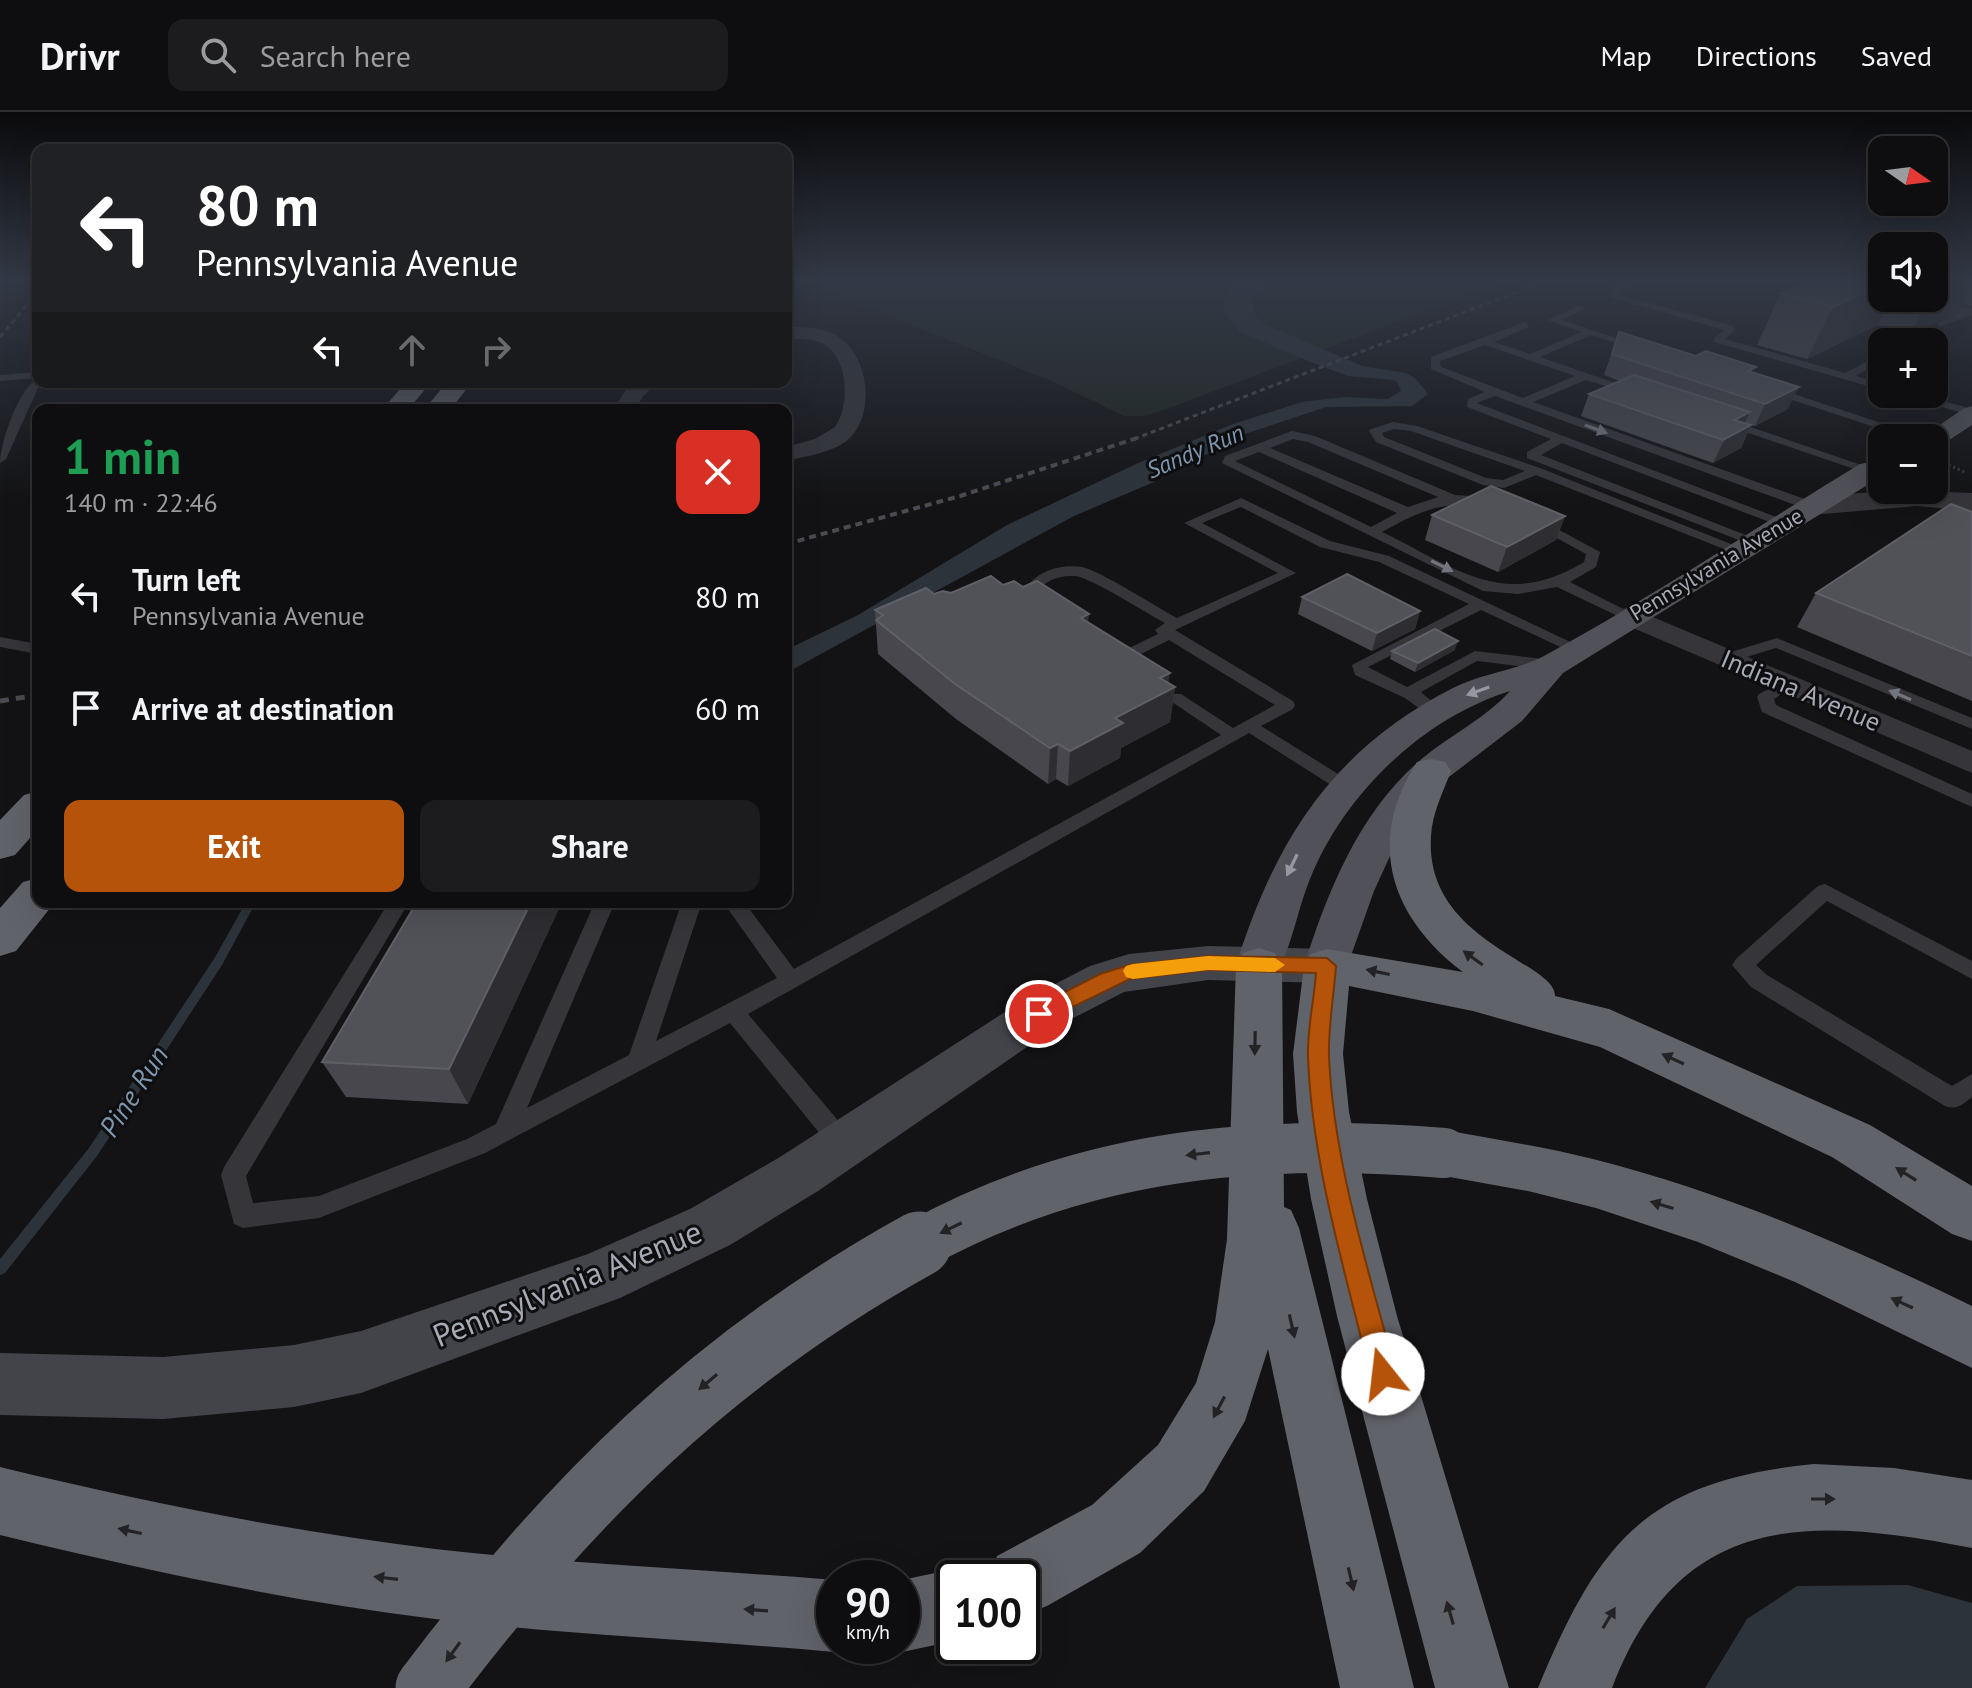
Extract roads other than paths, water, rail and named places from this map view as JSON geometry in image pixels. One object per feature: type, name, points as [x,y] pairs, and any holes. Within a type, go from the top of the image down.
[{"type":"highway","points":[[400,404],[414,388]]},
{"type":"highway","points":[[442,404],[455,388]]},
{"type":"highway","points":[[1431,771],[1413,820],[1409,851],[1416,882],[1438,923],[1456,945],[1492,972],[1851,1141],[1972,1216]]},
{"type":"highway","points":[[0,845],[32,810]]},
{"type":"highway","points":[[0,939],[32,900]]},
{"type":"highway","points":[[1040,1573],[1062,1563],[1172,1480],[1221,1406],[1244,1340],[1252,1293],[1259,1167],[1255,1046],[1259,965]]},
{"type":"highway","points":[[1472,1688],[1367,1316],[1339,1199],[1323,1112],[1318,1054],[1327,966],[1385,974],[1549,1012],[1616,1033]]},
{"type":"highway","points":[[428,1688],[469,1630],[606,1475],[663,1420],[720,1372],[791,1321],[900,1254],[993,1208],[1079,1177],[1166,1158],[1340,1146],[1444,1153],[1540,1170],[1674,1208],[1839,1274],[1972,1338]]},
{"type":"highway","points":[[1259,1167],[1277,1261],[1377,1688]]},
{"type":"highway","points":[[1575,1688],[1589,1652],[1634,1578],[1663,1547],[1725,1514],[1791,1499],[1863,1498],[1972,1514]]},
{"type":"highway","points":[[0,1501],[250,1555],[380,1577],[588,1600],[816,1615]]},
{"type":"main road","points":[[1948,429],[1972,414]]},
{"type":"main road","name":"Pennsylvania Avenue","points":[[1259,965],[1278,901],[1298,853],[1345,786],[1380,754],[1424,704],[1467,694],[1564,657],[1868,474]]},
{"type":"main road","name":"Pennsylvania Avenue","points":[[0,1384],[102,1389],[177,1387],[294,1376],[361,1362],[527,1305],[663,1250],[741,1211],[1039,1014],[1107,979],[1169,966],[1327,966],[1357,877],[1376,839],[1431,771],[1507,714],[1564,657]]},
{"type":"street","points":[[792,452],[831,440],[842,433],[855,416],[855,380],[843,356]]},
{"type":"street","points":[[627,404],[640,388]]},
{"type":"street","points":[[1811,506],[1917,497],[1972,502]]},
{"type":"street","name":"Indiana Avenue","points":[[1629,616],[1972,763]]},
{"type":"lane","points":[[1445,356],[1435,359],[1436,369],[1811,506]]},
{"type":"lane","points":[[1527,356],[1643,395]]},
{"type":"lane","points":[[1772,356],[1868,383]]},
{"type":"lane","points":[[1846,377],[1868,365]]},
{"type":"lane","points":[[0,378],[32,375]]},
{"type":"lane","points":[[1523,402],[1585,376]]},
{"type":"lane","points":[[1752,384],[1876,424]]},
{"type":"lane","points":[[0,459],[32,388]]},
{"type":"lane","points":[[1495,392],[1472,401],[1471,405],[1785,523]]},
{"type":"lane","points":[[1948,407],[1972,414]]},
{"type":"lane","points":[[1715,419],[1868,467]]},
{"type":"lane","points":[[1536,471],[1504,484],[1483,481],[1380,439],[1375,431],[1393,425],[1413,428],[1536,471],[1746,546]]},
{"type":"lane","points":[[1503,509],[1451,498],[1311,439],[1292,435],[1229,459],[1228,463],[1488,588],[1525,592],[1561,583],[1591,564],[1593,552],[1529,519]]},
{"type":"lane","points":[[1561,439],[1531,455],[1746,546]]},
{"type":"lane","points":[[1258,447],[1407,512]]},
{"type":"lane","points":[[1372,532],[1407,512],[1451,498]]},
{"type":"lane","points":[[1137,671],[1112,654],[1173,629],[1289,573],[1191,523],[1241,502],[1325,544],[1384,559],[1481,604],[1564,657]]},
{"type":"lane","points":[[395,908],[233,1175],[243,1216],[319,1207],[476,1146],[791,981],[1287,705],[1080,571],[1049,575],[1034,584],[1030,594],[1053,613]]},
{"type":"lane","points":[[1561,583],[1629,616]]},
{"type":"lane","points":[[1424,704],[1361,672],[1360,665],[1481,604]]},
{"type":"lane","points":[[0,642],[32,648]]},
{"type":"lane","points":[[1727,658],[1777,643],[1972,724]]},
{"type":"lane","points":[[1788,684],[1765,697],[1768,708],[1972,801]]},
{"type":"lane","points":[[1175,697],[1345,786]]},
{"type":"lane","points":[[1972,971],[1825,891],[1743,965],[1759,981],[1953,1099],[1972,1084]]},
{"type":"lane","points":[[505,1131],[602,908]]},
{"type":"lane","points":[[638,1061],[690,908]]},
{"type":"lane","points":[[737,908],[791,981]]},
{"type":"lane","points":[[733,1011],[843,1144]]},
{"type":"water","name":"Sandy Run","points":[[1295,356],[1338,356],[1362,366],[1406,373],[1416,379],[1428,394],[1412,406],[1326,407],[1218,443],[1210,453],[1168,468],[1154,482],[1074,516],[792,670],[792,647],[858,615],[1007,525],[1136,464],[1233,424],[1302,402],[1344,397],[1388,399],[1401,391],[1394,380],[1348,376]]},
{"type":"water","points":[[1908,1585],[1972,1603],[1972,1688],[1705,1688],[1747,1619],[1797,1586]]},
{"type":"waterway","name":"Pine Run","points":[[0,1269],[93,1152],[218,962],[248,908]]},
{"type":"railway","points":[[1135,439],[1351,356]]},
{"type":"railway","points":[[1135,439],[1140,437]]},
{"type":"railway","points":[[792,542],[960,496],[1135,439]]},
{"type":"railway","points":[[0,701],[32,696]]}]
